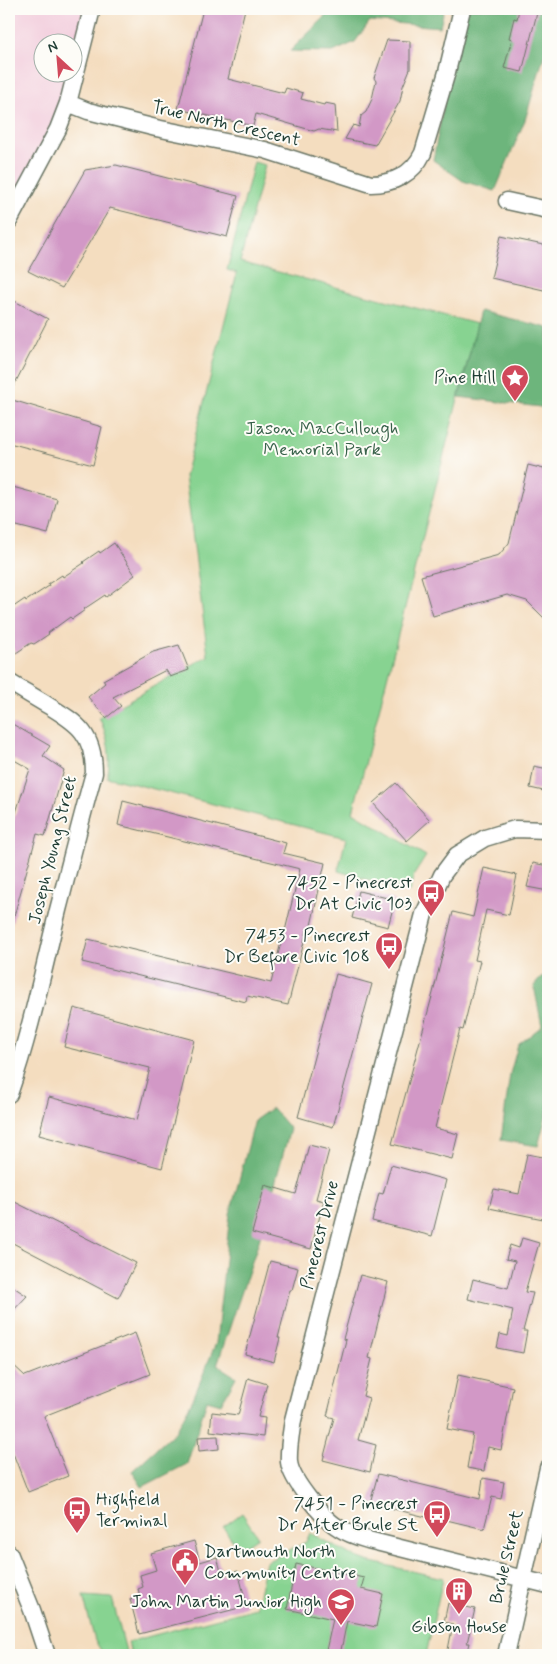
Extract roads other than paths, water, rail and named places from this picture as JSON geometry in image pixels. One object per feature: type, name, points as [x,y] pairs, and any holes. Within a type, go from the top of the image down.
[{"type":"street","points":[[9,221],[58,129],[68,103],[92,9]]},
{"type":"street","name":"True North Crescent","points":[[68,103],[156,128],[266,150],[371,184],[387,182],[395,180],[408,172],[416,165],[423,153],[447,72],[462,9]]},
{"type":"street","points":[[507,201],[548,210]]},
{"type":"street","name":"Joseph Young Street","points":[[9,682],[74,722],[86,736],[93,754],[94,763],[94,773],[75,840],[37,996],[9,1094]]},
{"type":"street","name":"Pinecrest Drive","points":[[548,830],[515,829],[484,838],[457,855],[442,875],[424,914],[296,1410],[289,1448],[289,1464],[294,1476],[318,1509],[330,1522],[340,1529],[368,1540],[548,1585]]},
{"type":"street","name":"Brule Street","points":[[506,1655],[548,1468]]},
{"type":"street","points":[[9,1553],[36,1621],[47,1655]]},
{"type":"place","name":"Pine Hill","points":[[515,402]]},
{"type":"place","name":"7452 - Pinecrest Dr At Civic 103","points":[[431,917]]},
{"type":"place","name":"7453 - Pinecrest Dr Before Civic 108","points":[[389,970]]},
{"type":"place","name":"Highfield Terminal","points":[[77,1534]]},
{"type":"place","name":"7451 - Pinecrest Dr After Brule St","points":[[437,1538]]},
{"type":"place","name":"Dartmouth North Community Centre","points":[[185,1586]]},
{"type":"place","name":"Gibson House","points":[[459,1615]]},
{"type":"place","name":"John Martin Junior High","points":[[341,1626]]},
{"type":"park label","name":"Jason MacCullough Memorial Park","points":[[322,439]]}]
